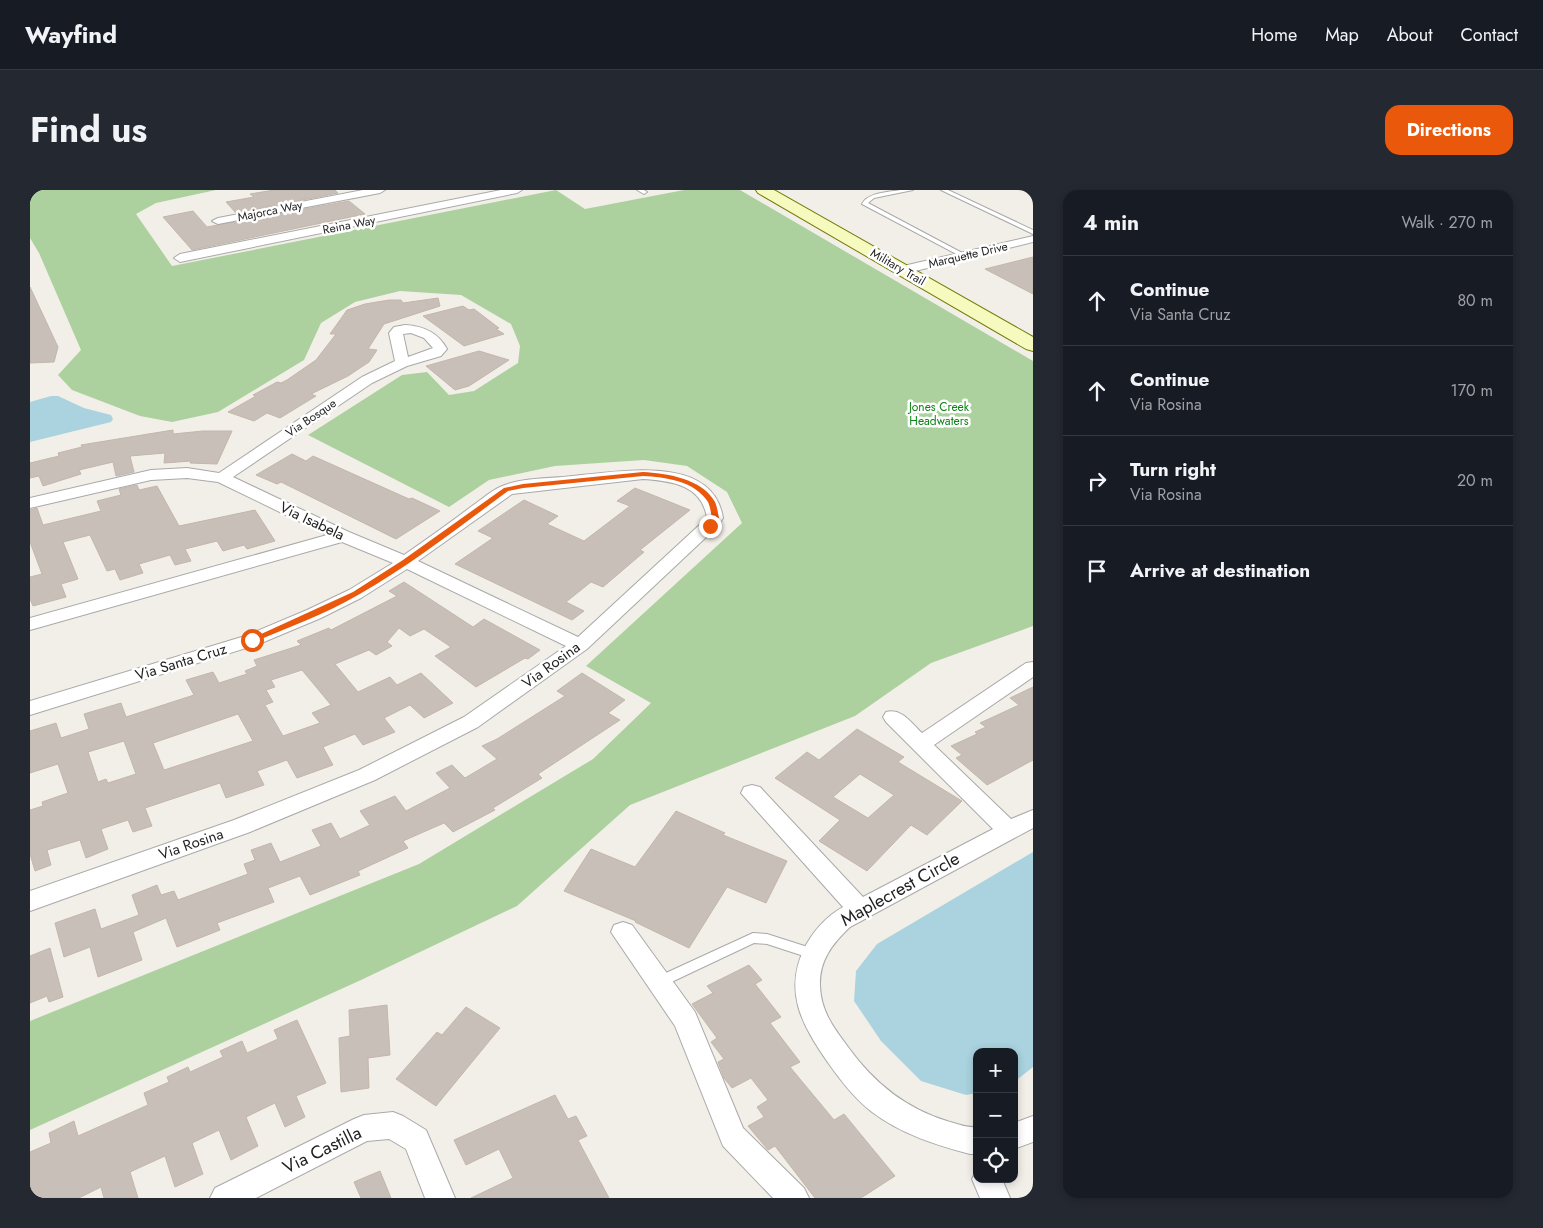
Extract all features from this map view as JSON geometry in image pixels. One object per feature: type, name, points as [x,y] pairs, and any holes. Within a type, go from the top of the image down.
[{"type":"main road","name":"Military Trail","points":[[763,190],[1033,345]]},
{"type":"main road","name":"Military Trail","points":[[790,190],[950,279]]},
{"type":"street","name":"Majorca Way","points":[[215,214],[380,190]]},
{"type":"street","name":"Reina Way","points":[[180,258],[517,190]]},
{"type":"street","points":[[358,192],[390,217]]},
{"type":"street","points":[[241,246],[215,214],[250,204]]},
{"type":"street","name":"Marquette Drive","points":[[903,270],[1033,239]]},
{"type":"street","name":"Via Bosque","points":[[222,478],[367,380],[402,363]]},
{"type":"street","name":"Via Isabela","points":[[30,503],[151,475],[187,473],[222,478],[343,536],[406,562],[580,645]]},
{"type":"street","name":"Via Rosina","points":[[30,901],[242,826],[367,775],[471,722],[580,645],[710,526],[715,518],[711,502],[697,488],[679,479],[643,474],[523,486],[506,490],[406,562]]},
{"type":"street","points":[[30,624],[343,536]]},
{"type":"street","name":"Via Santa Cruz","points":[[30,708],[252,640],[314,614],[355,594],[406,562]]},
{"type":"street","points":[[920,744],[1033,668]]},
{"type":"street","points":[[893,717],[1009,831]]},
{"type":"street","points":[[752,793],[860,910]]},
{"type":"street","name":"Maplecrest Circle","points":[[973,1146],[927,1129],[906,1119],[887,1107],[855,1078],[822,1033],[814,1017],[807,984],[808,968],[812,954],[829,930],[841,920],[1033,818]]},
{"type":"street","points":[[623,932],[686,1020],[733,1137],[794,1198]]},
{"type":"street","name":"Via Castilla","points":[[225,1198],[364,1128],[393,1124],[416,1140],[440,1198]]},
{"type":"street","points":[[1018,1135],[1033,1129]]},
{"type":"street","points":[[989,1183],[995,1198]]},
{"type":"lane","points":[[910,190],[872,197],[865,204],[964,256]]},
{"type":"lane","points":[[944,190],[1033,232]]},
{"type":"lane","points":[[659,982],[753,938],[767,939],[812,954]]},
{"type":"green space","name":"Jones Creek Headwaters","points":[[30,190],[216,190],[156,203],[136,214],[172,266],[556,190],[585,209],[684,190],[740,190],[1033,361],[1033,626],[931,663],[855,716],[630,805],[517,906],[361,980],[30,1130],[30,1021],[419,864],[593,759],[651,703],[586,666],[742,523],[727,492],[687,466],[644,460],[555,466],[489,480],[449,507],[308,435],[402,375],[427,372],[449,395],[474,391],[518,363],[520,346],[511,324],[461,295],[400,291],[355,302],[321,323],[304,360],[218,412],[172,422],[140,416],[72,390],[58,375],[81,350],[39,253],[30,238]]},
{"type":"water","points":[[58,396],[84,408],[111,415],[113,419],[111,422],[30,442],[30,402]]},
{"type":"water","points":[[1033,852],[1033,1067],[1018,1079],[1018,1048],[973,1048],[973,1094],[966,1095],[921,1081],[881,1041],[854,1001],[856,971],[877,944]]},
{"type":"building","points":[[274,190],[335,190],[338,193],[236,213],[226,202],[254,197],[250,194]]},
{"type":"building","points":[[349,201],[365,214],[192,250],[163,217],[193,211],[207,227]]},
{"type":"building","points":[[1033,257],[1033,294],[985,269]]},
{"type":"building","points":[[30,287],[58,347],[54,362],[30,363]]},
{"type":"building","points":[[438,298],[440,306],[384,324],[368,349],[377,350],[369,362],[348,376],[311,394],[316,396],[280,418],[267,413],[254,421],[228,412],[256,396],[253,395],[277,382],[281,383],[287,380],[316,360],[336,334],[330,334],[347,310],[365,304],[389,300],[401,300],[403,303]]},
{"type":"building","points":[[463,306],[469,310],[474,309],[504,334],[464,346],[423,316]]},
{"type":"building","points":[[479,351],[509,360],[469,386],[455,390],[426,366]]},
{"type":"building","points":[[173,430],[173,434],[232,431],[217,464],[190,463],[191,461],[164,463],[165,453],[130,456],[134,472],[116,476],[113,462],[79,470],[81,474],[43,486],[39,476],[30,478],[30,463],[59,456],[58,453],[82,447],[81,445]]},
{"type":"building","points":[[292,454],[306,461],[313,456],[440,511],[396,539],[281,482],[277,484],[256,475]]},
{"type":"building","points":[[137,485],[139,490],[157,486],[179,526],[255,510],[275,541],[247,549],[244,545],[223,551],[217,541],[185,549],[191,561],[175,565],[170,555],[139,564],[143,573],[120,580],[115,569],[107,571],[90,535],[63,542],[78,579],[61,584],[66,597],[33,606],[30,599],[30,577],[42,574],[30,542],[30,510],[37,508],[43,525],[101,511],[97,501],[121,495],[119,489]]},
{"type":"building","points":[[635,488],[690,510],[640,550],[644,552],[603,587],[591,582],[566,602],[584,611],[572,620],[455,564],[493,538],[478,531],[524,500],[558,516],[547,524],[584,541],[630,506],[617,501]]},
{"type":"building","points":[[404,582],[473,627],[484,619],[540,650],[528,659],[525,658],[476,687],[435,656],[451,647],[424,629],[410,636],[399,628],[387,642],[392,646],[376,655],[369,650],[335,664],[358,692],[390,677],[397,685],[421,673],[453,703],[424,718],[410,705],[384,718],[395,732],[363,745],[355,734],[323,747],[333,765],[297,778],[287,760],[257,771],[264,785],[226,798],[220,783],[145,808],[152,826],[133,832],[128,820],[101,829],[108,849],[86,858],[80,840],[47,850],[51,865],[35,871],[30,854],[30,810],[43,806],[42,802],[68,793],[58,764],[30,773],[30,731],[56,723],[61,738],[89,729],[84,714],[121,703],[126,717],[194,695],[186,680],[213,672],[219,683],[247,674],[245,671],[257,666],[254,660],[301,645],[297,641],[329,628],[331,630],[397,596],[389,591]],"holes":[[[302,670],[331,705],[312,713],[320,723],[283,736],[265,705],[273,702],[266,690],[275,687],[271,680]],[[238,714],[253,741],[164,770],[153,743]],[[124,741],[136,774],[108,783],[106,779],[98,782],[88,752]]]},
{"type":"building","points":[[582,673],[625,700],[608,713],[620,720],[538,774],[542,778],[493,808],[495,810],[453,832],[444,823],[403,841],[408,848],[358,871],[360,875],[310,895],[300,876],[268,888],[274,902],[217,923],[220,930],[177,947],[166,918],[133,932],[142,960],[98,977],[90,947],[64,957],[55,923],[95,909],[101,929],[139,915],[132,895],[157,885],[161,895],[174,891],[178,900],[248,874],[244,864],[255,860],[251,850],[271,843],[280,862],[321,846],[312,830],[331,823],[340,839],[370,825],[360,811],[395,796],[406,811],[450,788],[436,773],[452,765],[465,778],[497,759],[482,746],[497,739],[565,696],[557,691]]},
{"type":"building","points":[[1033,687],[1033,760],[987,785],[956,758],[962,755],[951,746],[977,734],[975,732],[986,727],[980,723],[1019,705],[1010,698]]},
{"type":"building","points":[[857,729],[904,757],[898,762],[962,801],[927,835],[911,825],[867,871],[819,841],[840,820],[775,778],[807,752],[819,760]],"holes":[[[860,774],[894,795],[868,818],[833,797]]]},
{"type":"building","points":[[676,811],[725,833],[723,835],[787,861],[766,903],[727,887],[689,948],[636,921],[564,891],[591,849],[635,867]]},
{"type":"building","points":[[50,948],[63,997],[49,1002],[47,996],[30,1003],[30,956]]},
{"type":"building","points":[[749,965],[762,980],[755,984],[781,1017],[770,1023],[800,1062],[790,1067],[834,1120],[844,1114],[895,1176],[861,1198],[815,1198],[775,1146],[768,1150],[748,1126],[764,1117],[757,1107],[768,1100],[751,1078],[732,1088],[724,1078],[718,1062],[724,1059],[711,1042],[717,1038],[692,1004],[713,993],[707,986]]},
{"type":"building","points":[[387,1005],[390,1055],[368,1058],[369,1088],[341,1092],[339,1038],[350,1036],[349,1010]]},
{"type":"building","points":[[466,1007],[500,1028],[436,1106],[396,1079],[437,1032],[442,1035]]},
{"type":"building","points":[[297,1020],[326,1083],[296,1096],[305,1117],[285,1127],[275,1103],[246,1117],[258,1146],[231,1160],[219,1130],[192,1143],[203,1174],[175,1187],[165,1156],[130,1172],[138,1198],[104,1198],[101,1187],[79,1198],[33,1198],[30,1185],[30,1152],[51,1143],[49,1133],[74,1121],[78,1136],[148,1105],[144,1093],[169,1082],[167,1077],[188,1067],[190,1072],[223,1057],[220,1051],[242,1041],[247,1053],[278,1039],[274,1030]]},
{"type":"building","points":[[555,1095],[568,1119],[576,1116],[587,1136],[578,1140],[609,1198],[471,1198],[513,1178],[499,1149],[466,1165],[454,1140]]},
{"type":"building","points":[[380,1171],[391,1198],[361,1198],[354,1182]]},
{"type":"route","points":[[252,640],[314,614],[355,594],[406,562],[506,490],[523,486],[643,474],[659,475],[679,479],[697,488],[711,502],[715,518],[710,526]]}]
